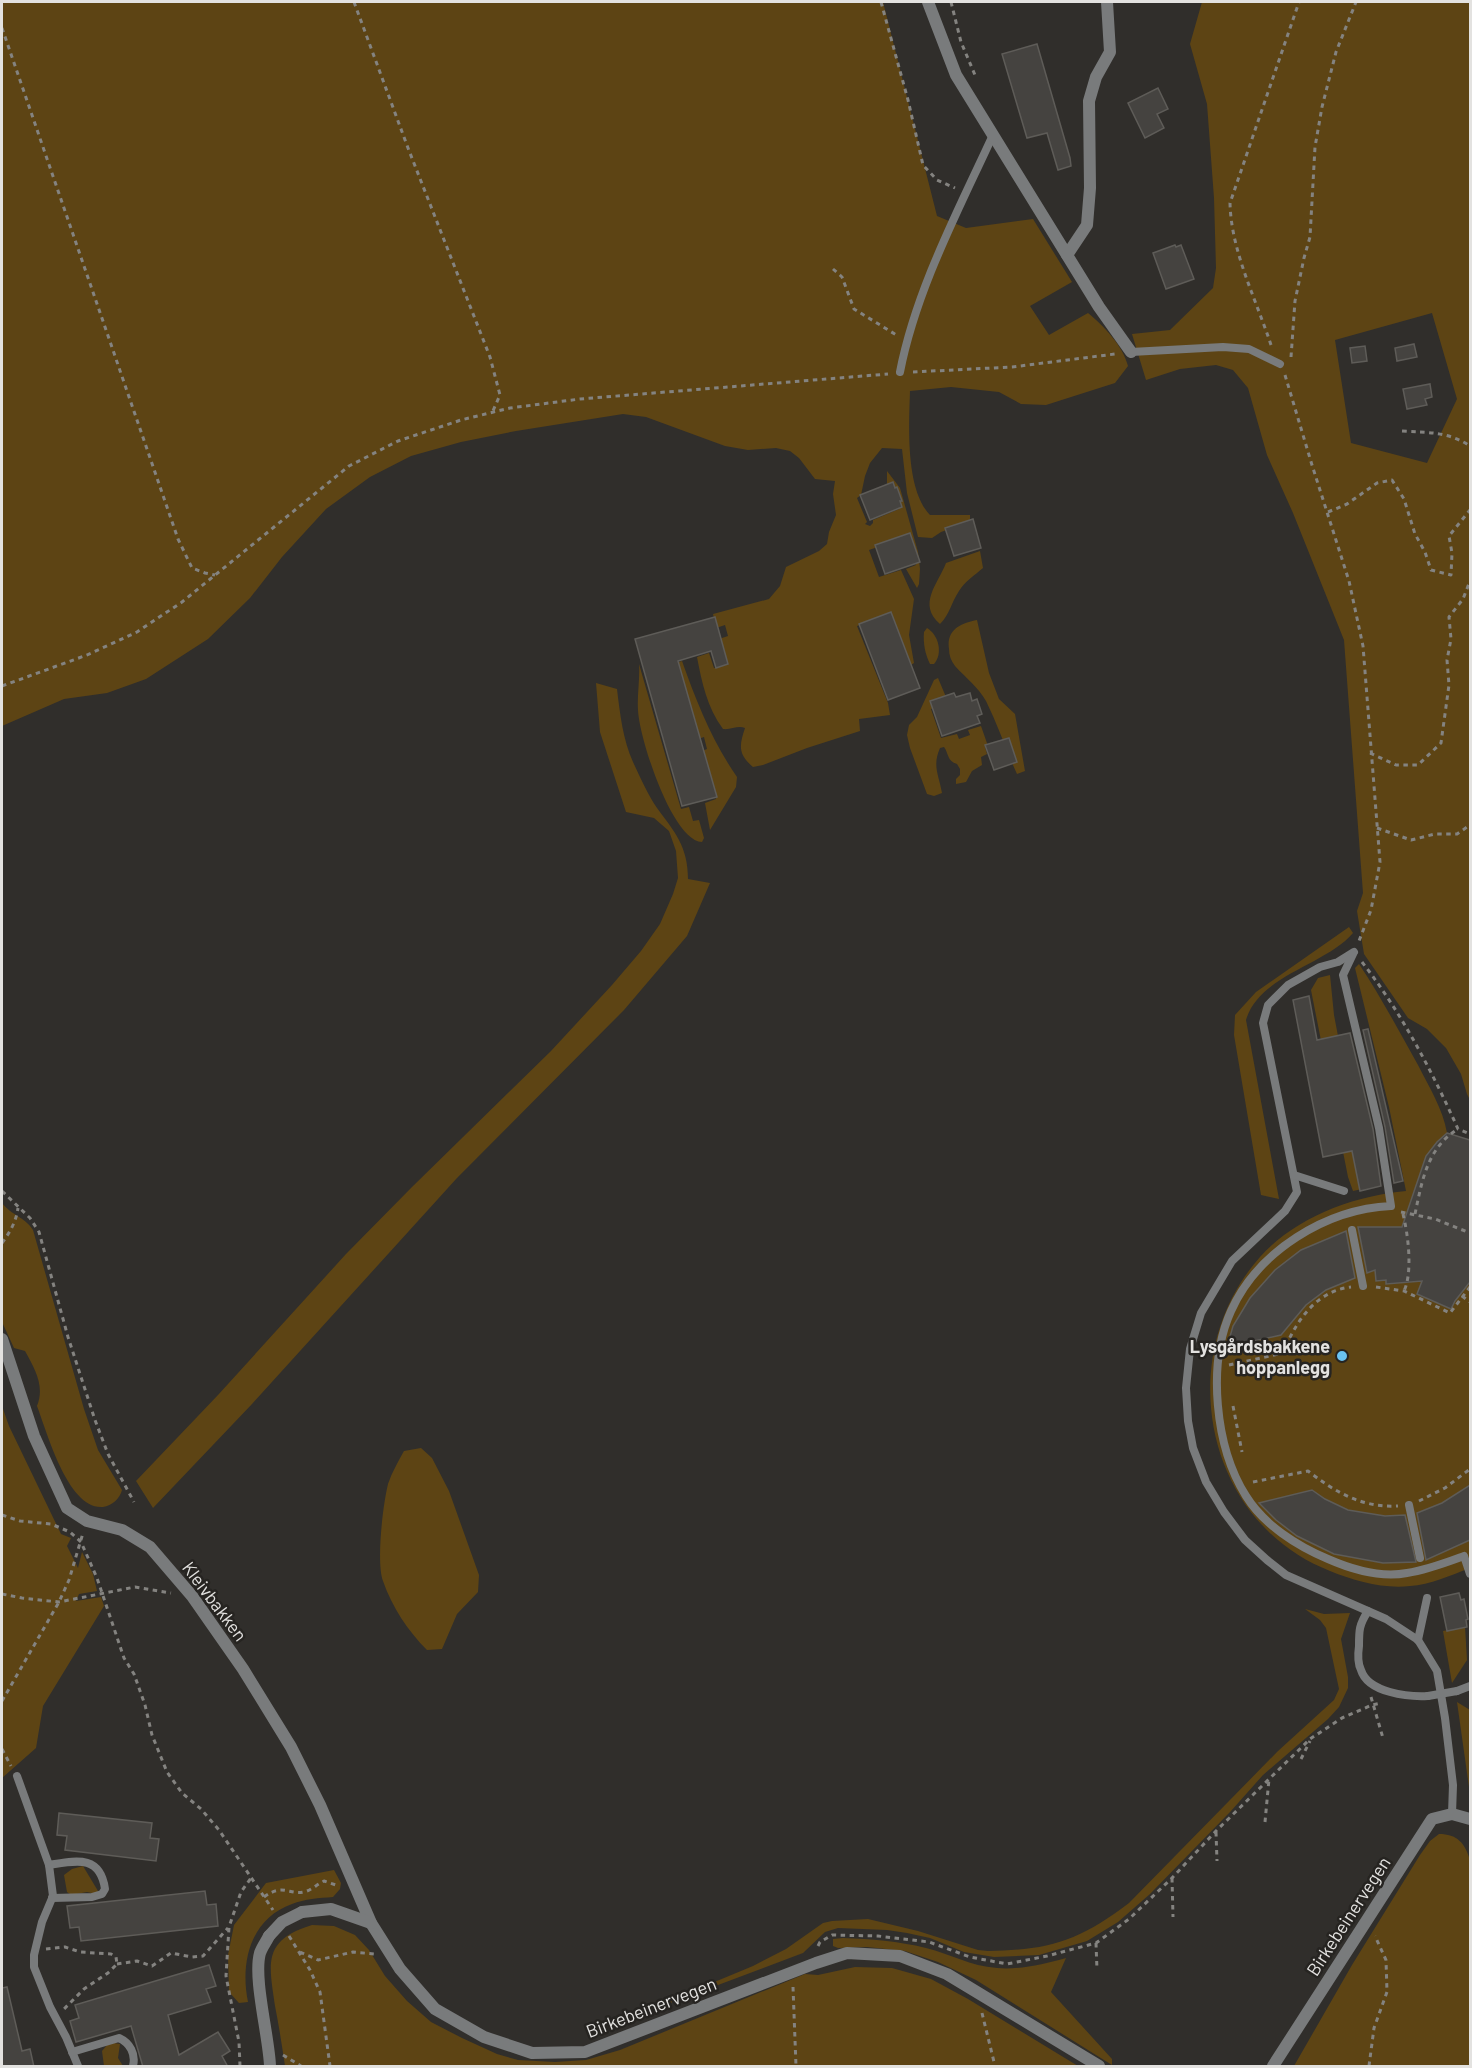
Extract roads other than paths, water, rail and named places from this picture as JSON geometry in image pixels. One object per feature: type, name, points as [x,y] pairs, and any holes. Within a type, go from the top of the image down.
[{"type":"street","points":[[928,2],[956,75],[1099,307],[1131,352]]},
{"type":"street","points":[[1067,255],[1088,225],[1089,100],[1096,77],[1110,52],[1107,2]]},
{"type":"street","name":"Kleivbakken","points":[[2,1339],[34,1436],[67,1508],[87,1521],[122,1530],[150,1547],[192,1596],[243,1669],[291,1747],[320,1805],[371,1923]]},
{"type":"street","points":[[1452,1814],[1470,1819]]},
{"type":"street","name":"Birkebeinervegen","points":[[1273,2067],[1432,1819],[1452,1814]]},
{"type":"street","points":[[270,2067],[269,2045],[258,1975],[260,1953],[269,1936],[282,1922],[302,1912],[331,1910],[371,1923]]},
{"type":"street","name":"Birkebeinervegen","points":[[371,1923],[400,1969],[435,2009],[484,2037],[532,2053],[585,2052],[793,1971],[848,1953],[900,1956],[947,1974],[1099,2067]]},
{"type":"lane","points":[[900,372],[906,339],[936,261],[993,135]]},
{"type":"lane","points":[[1131,352],[1222,347],[1249,349],[1280,364]]},
{"type":"lane","points":[[1452,1814],[1453,1785],[1437,1671],[1418,1640],[1386,1619],[1286,1575],[1245,1540],[1224,1512],[1206,1482],[1191,1439],[1186,1388],[1190,1349],[1201,1313],[1232,1261],[1285,1211],[1297,1192],[1263,1023],[1268,1005],[1288,985],[1354,952],[1343,975],[1379,1128],[1391,1206],[1370,1207],[1323,1223],[1291,1239],[1248,1282],[1231,1311],[1218,1355],[1216,1380],[1223,1437],[1246,1496],[1285,1536],[1313,1553],[1341,1565],[1372,1574],[1406,1574],[1433,1568],[1464,1556],[1470,1575]]},
{"type":"lane","points":[[1294,1175],[1344,1191]]},
{"type":"lane","points":[[1352,1230],[1363,1286]]},
{"type":"lane","points":[[1409,1505],[1420,1558]]},
{"type":"lane","points":[[1418,1640],[1427,1598]]},
{"type":"lane","points":[[1368,1611],[1360,1623],[1358,1650],[1361,1671],[1368,1680],[1388,1691],[1410,1697],[1457,1691],[1470,1686]]},
{"type":"lane","points":[[17,1776],[49,1865],[52,1898],[42,1922],[34,1967],[78,2067]]},
{"type":"lane","points":[[49,1865],[81,1860],[93,1866],[104,1880],[105,1889],[102,1894],[92,1897],[52,1898]]},
{"type":"lane","points":[[72,2052],[119,2038],[132,2049],[133,2067]]},
{"type":"place","name":"Lysgårdsbakkene hoppanlegg","points":[[1342,1356]]}]
